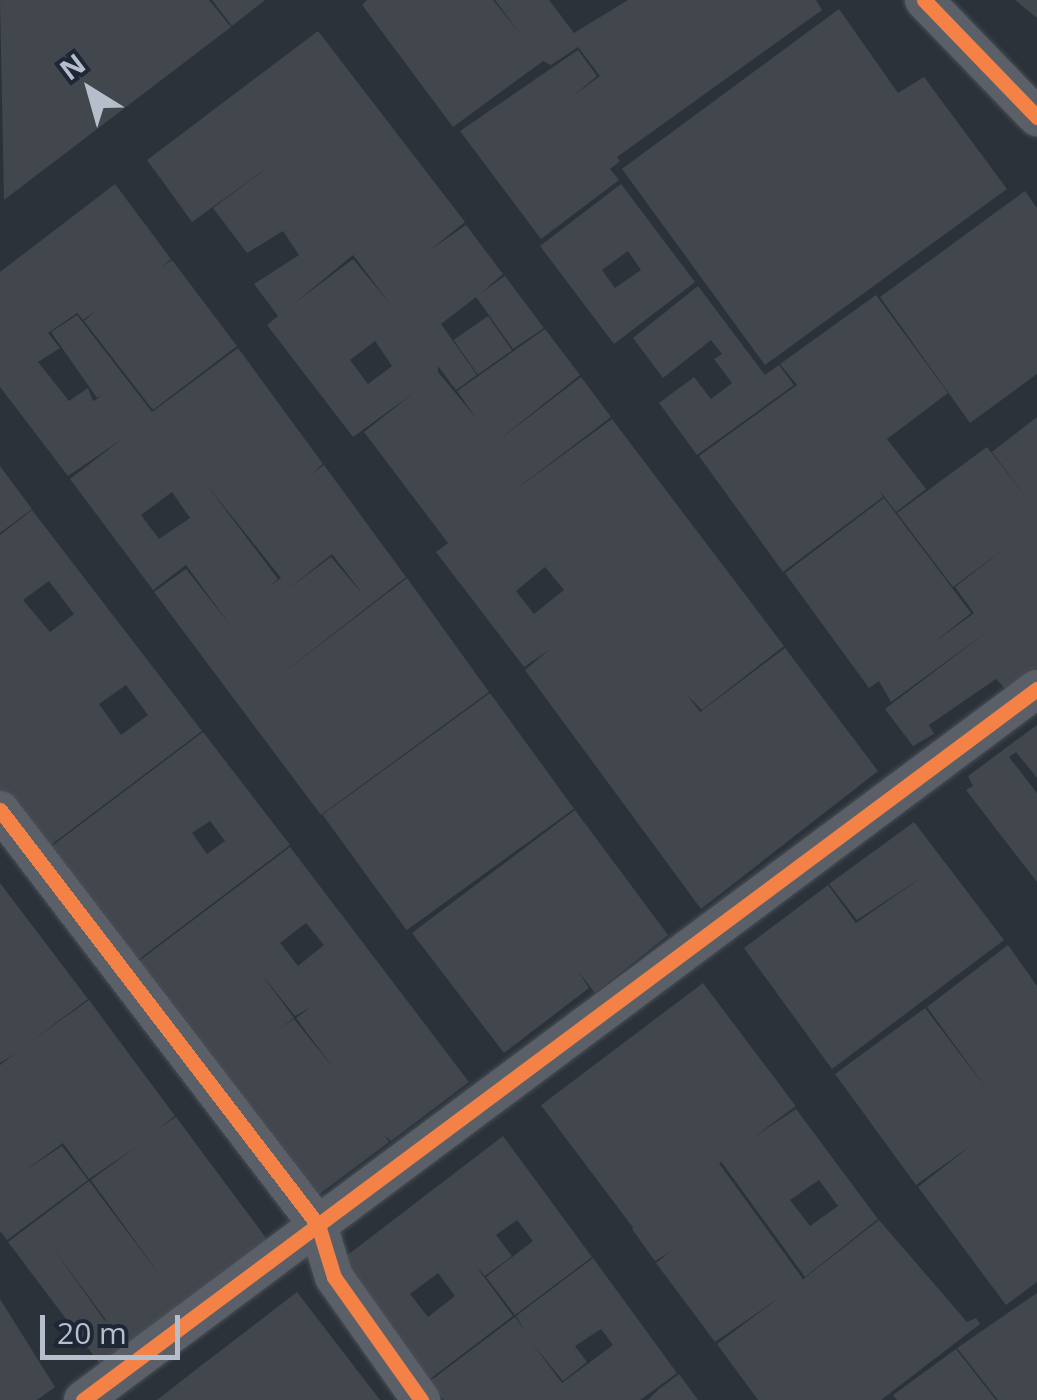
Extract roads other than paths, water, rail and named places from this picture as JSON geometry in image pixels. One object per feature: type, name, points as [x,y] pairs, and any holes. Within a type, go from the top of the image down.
[{"type":"street","points":[[924,0],[1037,117]]},
{"type":"street","points":[[84,1400],[1037,689]]},
{"type":"street","points":[[0,810],[318,1225],[334,1277],[421,1400]]}]
